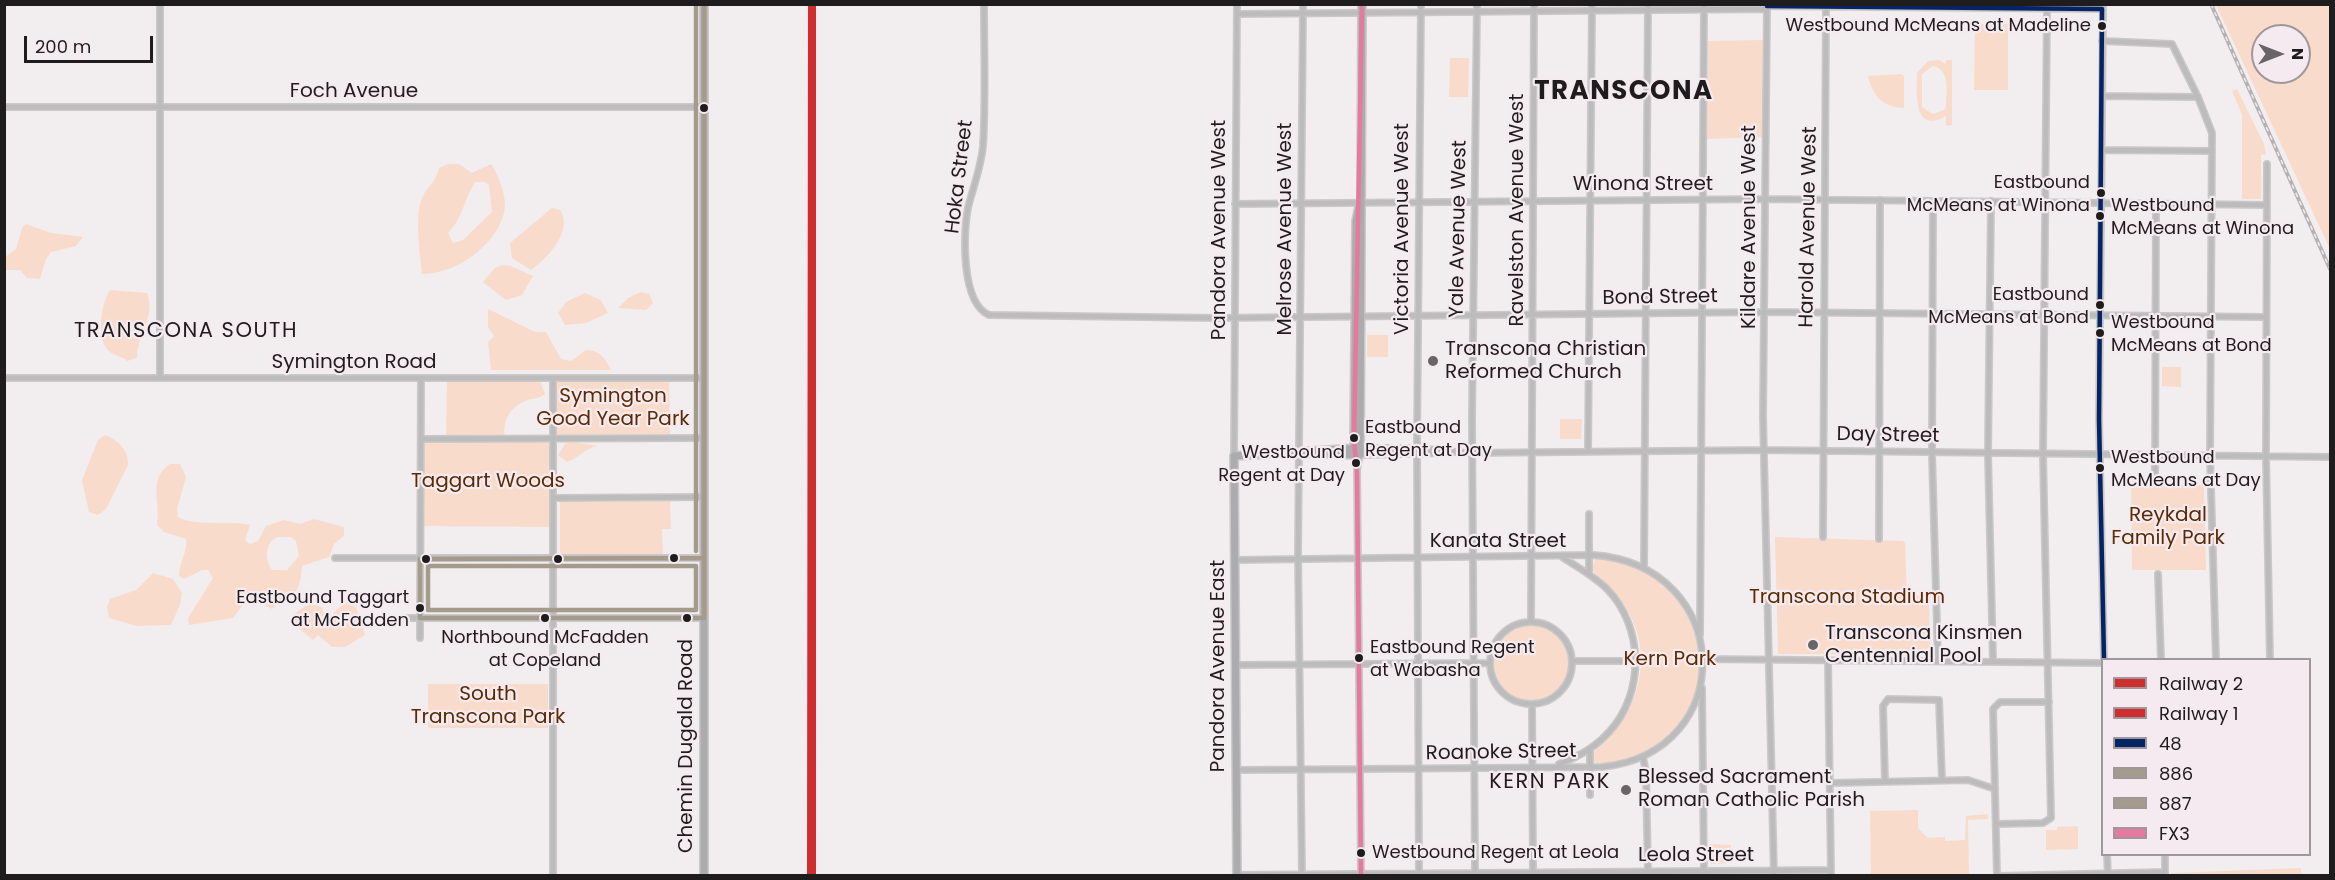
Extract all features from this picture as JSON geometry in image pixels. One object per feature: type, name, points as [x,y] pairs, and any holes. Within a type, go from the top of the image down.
[{"type":"main road","name":"Chemin Dugald Road","points":[[704,4],[704,876]]},
{"type":"main road","points":[[1357,451],[1356,221],[1360,202],[1362,8]]},
{"type":"main road","name":"Day Street","points":[[1234,456],[1357,451]]},
{"type":"main road","name":"Pandora Avenue East","points":[[1234,456],[1237,875]]},
{"type":"street","points":[[160,4],[160,378]]},
{"type":"street","name":"Hoka Street","points":[[984,4],[983,147],[978,177],[968,211],[966,275],[984,313],[992,316],[1234,317]]},
{"type":"street","name":"Pandora Avenue West","points":[[1234,456],[1237,4]]},
{"type":"street","name":"Melrose Avenue West","points":[[1302,875],[1298,558],[1303,4]]},
{"type":"street","name":"Victoria Avenue West","points":[[1419,874],[1417,451],[1421,4]]},
{"type":"street","name":"Yale Avenue West","points":[[1475,874],[1473,315],[1477,4]]},
{"type":"street","name":"Kildare Avenue West","points":[[1767,6],[1764,450],[1774,873]]},
{"type":"street","name":"Harold Avenue West","points":[[1823,537],[1821,451],[1826,6]]},
{"type":"street","points":[[1237,14],[1303,13],[1362,8],[1421,12],[1477,12],[1592,7],[2102,7],[2099,454],[2103,658]]},
{"type":"street","points":[[1588,452],[1592,7]]},
{"type":"street","points":[[1644,566],[1648,7]]},
{"type":"street","points":[[1700,636],[1704,7]]},
{"type":"street","points":[[1996,824],[2043,823],[2051,818],[2043,455],[2047,7]]},
{"type":"street","name":"Ravelston Avenue West","points":[[1531,621],[1530,452],[1534,8]]},
{"type":"street","points":[[2102,41],[2172,44],[2210,124],[2212,151],[2210,456],[2216,658]]},
{"type":"street","points":[[2102,96],[2198,97]]},
{"type":"street","name":"Foch Avenue","points":[[4,107],[704,107]]},
{"type":"street","points":[[2102,150],[2212,151]]},
{"type":"street","points":[[2267,164],[2265,317],[2270,658]]},
{"type":"street","name":"Winona Street","points":[[1235,204],[1825,199],[2267,205]]},
{"type":"street","points":[[1879,539],[1877,452],[1880,200]]},
{"type":"street","points":[[1933,201],[1932,453],[1938,661]]},
{"type":"street","points":[[1990,201],[1988,454],[1993,661]]},
{"type":"street","points":[[2155,483],[2156,203]]},
{"type":"street","name":"Bond Street","points":[[1234,317],[1701,312],[2265,317]]},
{"type":"street","name":"Symington Road","points":[[4,378],[704,378]]},
{"type":"street","points":[[420,638],[421,378]]},
{"type":"street","points":[[553,378],[553,876]]},
{"type":"street","points":[[421,439],[704,438]]},
{"type":"street","name":"Day Street","points":[[1357,451],[1473,453],[1764,450],[2331,457]]},
{"type":"street","points":[[1357,451],[1361,875]]},
{"type":"street","points":[[553,498],[704,497]]},
{"type":"street","points":[[1588,514],[1589,574]]},
{"type":"street","name":"Kanata Street","points":[[1235,560],[1608,556],[1644,566],[1657,574],[1678,595],[1700,636],[1702,659]]},
{"type":"street","points":[[1557,765],[1590,749],[1609,732],[1624,710],[1634,681],[1636,661],[1634,641],[1627,618],[1609,590],[1589,574],[1560,557]]},
{"type":"street","points":[[335,558],[704,558]]},
{"type":"street","points":[[2158,574],[2161,658]]},
{"type":"street","points":[[407,618],[704,618]]},
{"type":"street","points":[[1531,621],[1545,624],[1561,634],[1569,647],[1572,661],[1569,678],[1562,689],[1549,700],[1532,704],[1518,702],[1503,692],[1493,677],[1490,663],[1493,647],[1502,634],[1515,625],[1531,621]]},
{"type":"street","points":[[1702,659],[2101,661]]},
{"type":"street","name":"Roanoke Street","points":[[1236,770],[1612,766],[1643,757],[1660,746],[1680,728],[1702,686],[1702,659]]},
{"type":"street","points":[[1828,660],[1831,873]]},
{"type":"street","points":[[1572,661],[1636,661]]},
{"type":"street","points":[[1235,665],[1490,663]]},
{"type":"street","points":[[1702,686],[1704,873]]},
{"type":"street","points":[[1885,782],[1883,706],[1885,701],[1892,699],[1939,700],[1942,780]]},
{"type":"street","points":[[2049,702],[1996,704],[1994,709],[1999,876],[2165,874],[2164,856]]},
{"type":"street","points":[[1532,704],[1533,874]]},
{"type":"street","points":[[1590,749],[1590,795]]},
{"type":"street","points":[[1643,757],[1646,773],[1648,874]]},
{"type":"street","points":[[1830,783],[1968,780],[1995,789]]},
{"type":"street","points":[[2108,856],[2108,874]]},
{"type":"street","name":"Leola Street","points":[[1237,875],[1831,873]]},
{"type":"green space","points":[[2216,5],[2330,5],[2330,249],[2253,84],[2311,84],[2311,24],[2251,24],[2251,80]]},
{"type":"green space","points":[[1975,24],[2008,24],[2008,90],[1974,90]]},
{"type":"green space","points":[[1763,40],[1762,137],[1707,139],[1708,41]]},
{"type":"green space","points":[[1450,58],[1469,58],[1468,97],[1449,97]]},
{"type":"green space","points":[[1939,60],[1946,64],[1946,60],[1952,60],[1952,125],[1946,126],[1946,116],[1927,120],[1919,109],[1917,73],[1928,61]],"holes":[[[1933,66],[1939,68],[1946,82],[1946,107],[1933,114],[1922,107],[1922,74]]]},
{"type":"green space","points":[[1902,74],[1904,76],[1904,108],[1890,106],[1876,95],[1868,76]]},
{"type":"green space","points":[[2237,89],[2264,144],[2266,154],[2261,155],[2261,199],[2242,199],[2242,115],[2232,91]]},
{"type":"green space","points":[[448,164],[459,164],[472,173],[491,164],[502,188],[505,207],[492,237],[472,256],[447,269],[422,274],[418,237],[419,209],[423,196],[439,168]],"holes":[[[475,182],[485,182],[489,185],[492,212],[463,240],[453,243],[448,233],[457,221],[471,188]]]},
{"type":"green space","points":[[552,208],[560,210],[563,218],[564,226],[561,235],[551,251],[531,270],[512,258],[510,243]]},
{"type":"green space","points":[[26,224],[51,233],[83,237],[76,246],[51,252],[46,259],[40,279],[27,278],[20,270],[4,270],[5,257],[16,249],[22,228]]},
{"type":"green space","points":[[502,265],[511,266],[533,276],[522,295],[506,300],[483,282],[495,268]]},
{"type":"green space","points":[[110,290],[147,293],[148,318],[137,358],[127,361],[112,353],[105,347],[102,340],[102,312]]},
{"type":"green space","points":[[641,292],[649,294],[653,303],[646,310],[618,308],[628,298]]},
{"type":"green space","points":[[585,293],[601,300],[608,313],[586,323],[565,325],[558,313],[566,302]]},
{"type":"green space","points":[[488,309],[535,332],[546,332],[561,359],[571,361],[586,350],[591,351],[602,356],[611,370],[491,370],[488,342],[494,336],[488,327]]},
{"type":"green space","points":[[1367,335],[1388,335],[1388,357],[1367,357]]},
{"type":"green space","points":[[2162,367],[2181,367],[2181,387],[2162,386]]},
{"type":"green space","name":"Taggart Woods","points":[[447,378],[539,378],[545,394],[516,406],[508,415],[504,432],[505,438],[553,438],[554,527],[420,526],[421,439],[491,437],[446,435]]},
{"type":"green space","name":"Symington Good Year Park","points":[[557,382],[669,382],[670,434],[557,435]]},
{"type":"green space","points":[[1560,419],[1582,419],[1581,439],[1560,439]]},
{"type":"green space","points":[[105,435],[122,446],[127,455],[128,465],[106,509],[98,515],[89,512],[82,480],[98,440]]},
{"type":"green space","points":[[571,442],[598,446],[567,462],[558,455],[565,444]]},
{"type":"green space","points":[[170,464],[180,464],[186,477],[177,509],[178,517],[194,522],[250,525],[245,540],[250,544],[258,541],[266,526],[284,520],[300,524],[314,519],[344,527],[344,536],[334,544],[329,557],[302,566],[297,589],[272,609],[248,598],[233,618],[189,625],[188,618],[213,578],[208,570],[202,570],[184,579],[179,576],[186,539],[164,532],[157,525],[156,492],[163,470]],"holes":[[[277,537],[290,537],[296,541],[299,556],[287,570],[272,570],[267,556],[270,543]]]},
{"type":"green space","name":"Reykdal Family Park","points":[[2131,485],[2204,485],[2206,570],[2132,570]]},
{"type":"green space","points":[[560,501],[670,501],[671,529],[662,529],[663,554],[560,555]]},
{"type":"green space","name":"Transcona Stadium","points":[[1775,537],[1903,541],[1905,543],[1907,595],[1929,596],[1930,655],[1778,654]]},
{"type":"green space","name":"Kern Park","points":[[1595,559],[1627,565],[1655,579],[1677,600],[1692,626],[1699,654],[1698,683],[1687,712],[1665,738],[1652,747],[1639,755],[1607,764],[1594,762],[1594,752],[1610,737],[1632,702],[1639,683],[1640,643],[1634,623],[1623,603],[1592,569]]},
{"type":"green space","points":[[153,573],[173,579],[182,593],[180,605],[171,625],[137,626],[109,618],[107,607],[110,599],[136,590]]},
{"type":"green space","points":[[346,603],[356,607],[365,635],[345,647],[332,647],[318,635],[313,640],[296,626],[294,615],[304,607],[315,605],[323,608],[325,625],[336,610]]},
{"type":"green space","points":[[1532,625],[1546,628],[1559,636],[1567,649],[1570,663],[1567,677],[1559,690],[1546,698],[1532,701],[1518,698],[1505,690],[1497,677],[1494,663],[1497,649],[1505,636],[1518,628]]},
{"type":"green space","name":"South Transcona Park","points":[[428,684],[548,684],[548,728],[428,728]]},
{"type":"green space","points":[[1918,810],[1918,828],[1928,838],[1945,837],[1945,841],[1965,840],[1966,816],[1988,814],[1988,819],[1968,820],[1969,875],[1871,875],[1870,811]]},
{"type":"green space","points":[[2078,826],[2078,849],[2046,850],[2046,830]]},
{"type":"green space","points":[[1710,844],[1731,845],[1731,863],[1710,864]]},
{"type":"green space","points":[[2301,868],[2301,875],[2171,875],[2171,873]]},
{"type":"railway","points":[[2211,4],[2330,269]]},
{"type":"rail line","name":"2","points":[[810,876],[811,4]]},
{"type":"rail line","name":"1","points":[[813,4],[813,876]]},
{"type":"transit line","name":"887","points":[[696,4],[696,551]]},
{"type":"transit line","name":"886","points":[[704,4],[704,558]]},
{"type":"transit line","name":"FX3","points":[[1361,876],[1357,473],[1354,440],[1362,4]]},
{"type":"transit line","name":"48","points":[[1767,6],[2102,9]]},
{"type":"transit line","name":"48","points":[[2102,9],[2099,419],[2104,658]]},
{"type":"transit line","name":"886","points":[[704,558],[704,618],[420,618],[420,559],[704,558]]},
{"type":"transit line","name":"887","points":[[428,566],[696,566],[696,610],[428,610],[428,566]]},
{"type":"place","name":"Westbound McMeans at Madeline","points":[[2102,26]]},
{"type":"place","name":"Eastbound McMeans at Winona","points":[[2101,193]]},
{"type":"place","name":"Westbound McMeans at Winona","points":[[2100,216]]},
{"type":"place","name":"Eastbound McMeans at Bond","points":[[2100,305]]},
{"type":"place","name":"Westbound McMeans at Bond","points":[[2100,333]]},
{"type":"place","name":"Transcona Christian Reformed Church","points":[[1433,361]]},
{"type":"place","name":"Eastbound Regent at Day","points":[[1354,438]]},
{"type":"place","name":"Westbound Regent at Day","points":[[1356,463]]},
{"type":"place","name":"Westbound McMeans at Day","points":[[2100,468]]},
{"type":"place","name":"Eastbound Taggart at McFadden","points":[[420,608]]},
{"type":"place","name":"Northbound McFadden at Copeland","points":[[545,618]]},
{"type":"place","name":"Transcona Kinsmen Centennial Pool","points":[[1813,645]]},
{"type":"place","name":"Eastbound Regent at Wabasha","points":[[1359,658]]},
{"type":"place","name":"Blessed Sacrament Roman Catholic Parish","points":[[1626,790]]},
{"type":"place","name":"Westbound Regent at Leola","points":[[1361,853]]},
{"type":"district","name":"TRANSCONA","points":[[1624,92]]},
{"type":"district","name":"TRANSCONA SOUTH","points":[[186,332]]},
{"type":"district","name":"KERN PARK","points":[[1550,783]]}]
